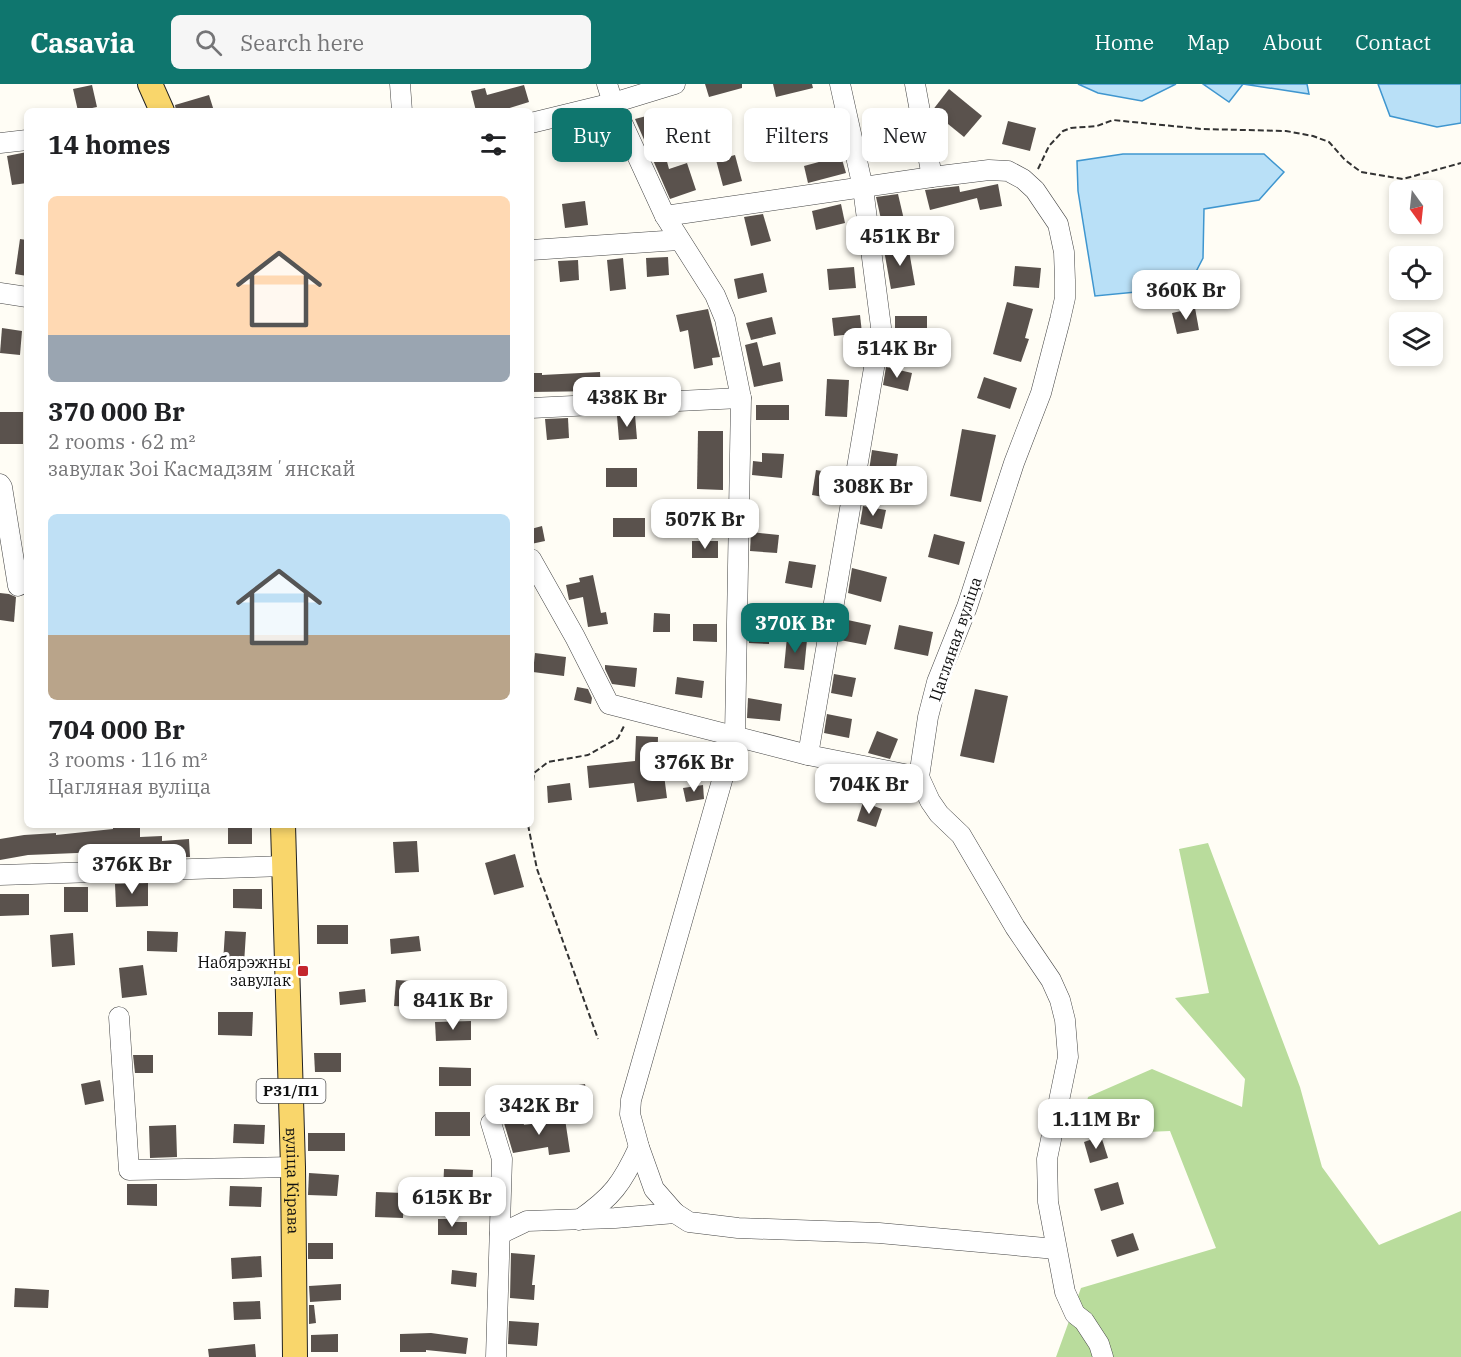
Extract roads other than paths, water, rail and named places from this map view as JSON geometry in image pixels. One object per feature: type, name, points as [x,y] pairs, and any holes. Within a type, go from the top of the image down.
[{"type":"main road","points":[[150,84],[161,108]]},
{"type":"main road","name":"вуліца Кірава","points":[[283,828],[293,1167],[295,1357]]},
{"type":"street","points":[[400,84],[402,108]]},
{"type":"street","points":[[607,84],[613,103],[665,216],[715,295],[725,319],[741,398],[735,735],[631,1100],[630,1114],[654,1189],[675,1213],[689,1222],[738,1228],[879,1233],[1056,1249]]},
{"type":"street","points":[[534,122],[613,103],[675,84]]},
{"type":"street","points":[[808,755],[881,327],[863,188],[840,84]]},
{"type":"street","points":[[915,84],[932,177]]},
{"type":"street","points":[[0,143],[24,140]]},
{"type":"street","name":"Цагляная вуліца","points":[[665,216],[989,170],[1008,171],[1027,183],[1049,208],[1058,224],[1064,252],[1065,298],[1041,393],[1014,464],[967,607],[937,682],[928,717],[919,777]]},
{"type":"street","points":[[534,250],[679,240]]},
{"type":"street","points":[[0,293],[24,297]]},
{"type":"street","points":[[534,408],[741,398]]},
{"type":"street","points":[[0,484],[18,586]]},
{"type":"street","points":[[534,564],[575,636],[609,704],[808,755],[919,777],[939,814],[961,836],[1015,927],[1051,980],[1060,1000],[1066,1026],[1068,1057],[1047,1159],[1048,1202],[1060,1273],[1070,1306],[1095,1336],[1103,1357]]},
{"type":"street","points":[[0,875],[285,866]]},
{"type":"street","points":[[119,1017],[129,1170],[293,1167]]},
{"type":"street","points":[[491,1123],[502,1159],[496,1357]]},
{"type":"street","points":[[579,1220],[604,1202],[627,1174],[639,1148]]},
{"type":"street","points":[[500,1234],[527,1221],[579,1220],[675,1213]]},
{"type":"water","points":[[1078,84],[1176,84],[1142,101],[1098,93]]},
{"type":"water","points":[[1203,84],[1243,84],[1229,102]]},
{"type":"water","points":[[1243,84],[1307,84],[1309,94]]},
{"type":"water","points":[[1378,84],[1461,84],[1461,123],[1437,127],[1390,116]]},
{"type":"water","points":[[1123,154],[1264,154],[1284,172],[1259,200],[1204,209],[1203,258],[1188,287],[1095,296],[1078,191],[1077,161]]},
{"type":"place","name":"Набярэжны завулак","points":[[303,971]]}]
